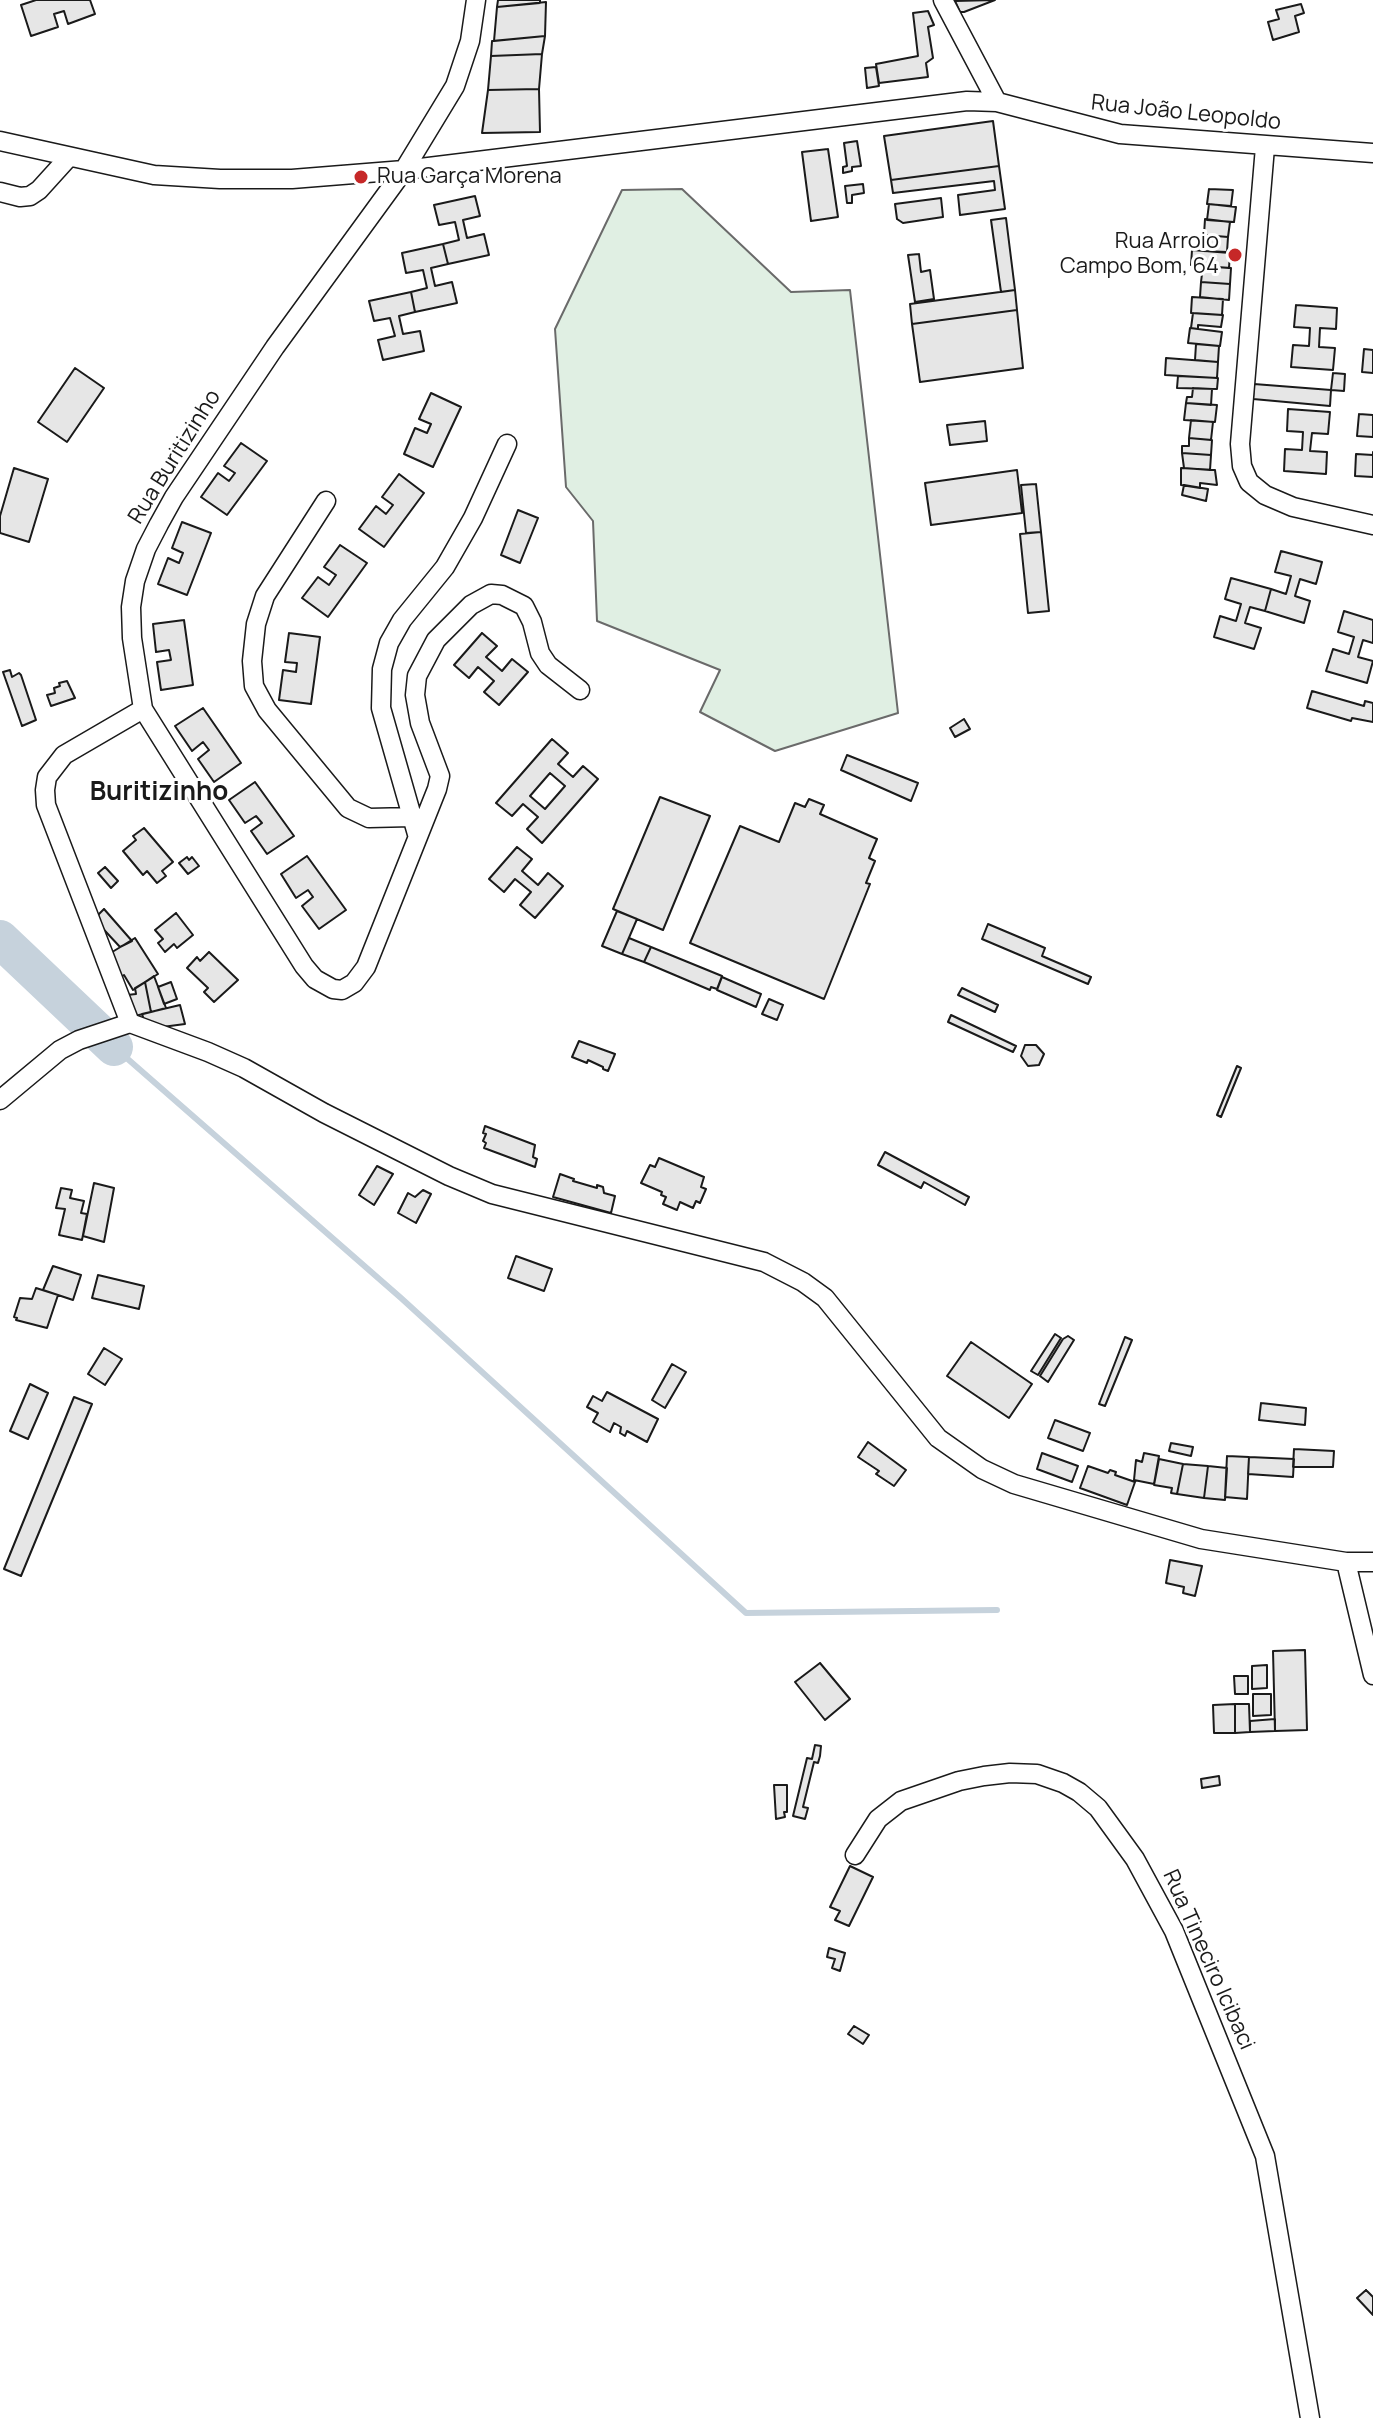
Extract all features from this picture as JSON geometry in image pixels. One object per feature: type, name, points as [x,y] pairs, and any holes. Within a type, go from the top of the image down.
[{"type":"street","name":"Rua Buritizinho","points":[[415,826],[366,967],[354,983],[342,990],[325,986],[304,966],[143,709],[132,638],[131,607],[135,581],[146,549],[174,497],[275,347],[404,170],[455,86],[470,41],[476,0]]},
{"type":"street","points":[[0,141],[154,175],[292,179],[404,170],[936,104],[997,102],[943,0]]},
{"type":"street","name":"Rua João Leopoldo","points":[[997,102],[1120,134],[1373,153]]},
{"type":"street","points":[[1265,147],[1240,444],[1242,466],[1249,482],[1265,495],[1293,507],[1373,525]]},
{"type":"street","points":[[0,192],[30,196],[68,158]]},
{"type":"street","points":[[415,826],[381,708],[382,669],[389,643],[402,620],[445,567],[473,518],[507,444]]},
{"type":"street","points":[[326,501],[265,596],[256,624],[252,661],[254,686],[267,710],[348,808],[369,818],[415,826]]},
{"type":"street","points":[[415,826],[437,789],[440,776],[417,709],[417,676],[436,640],[471,605],[491,594],[512,598],[524,606],[532,622],[540,653],[548,665],[580,690]]},
{"type":"street","points":[[130,1023],[46,805],[45,790],[47,777],[64,755],[143,709]]},
{"type":"street","points":[[0,1100],[60,1050],[79,1040],[130,1023],[244,1068],[324,1113],[449,1176],[492,1194],[764,1262],[783,1271],[825,1298],[938,1438],[982,1469],[1014,1484],[1201,1539],[1346,1562],[1373,1562]]},
{"type":"street","points":[[1346,1562],[1373,1675]]},
{"type":"street","name":"Rua Tineciro Icibaci","points":[[855,1855],[878,1819],[901,1801],[959,1781],[984,1776],[1037,1774],[1063,1783],[1098,1808],[1135,1859],[1174,1931],[1265,2156],[1310,2418]]},
{"type":"green space","points":[[682,189],[791,292],[850,290],[898,713],[775,751],[700,712],[720,670],[597,621],[593,521],[566,487],[555,329],[622,190]]},
{"type":"building","points":[[36,0],[90,0],[95,14],[68,24],[64,11],[54,14],[58,27],[31,36],[21,5]]},
{"type":"building","points":[[498,0],[540,0],[540,3],[497,7]]},
{"type":"building","points":[[995,0],[964,12],[960,12],[955,1]]},
{"type":"building","points":[[546,2],[545,36],[494,41],[497,7]]},
{"type":"building","points":[[1301,4],[1304,13],[1295,16],[1299,32],[1273,40],[1268,22],[1279,19],[1276,10]]},
{"type":"building","points":[[928,11],[934,25],[928,27],[933,58],[926,63],[928,77],[879,83],[876,64],[918,56],[913,13]]},
{"type":"building","points":[[545,36],[542,54],[491,56],[492,41]]},
{"type":"building","points":[[542,54],[539,89],[488,90],[491,56]]},
{"type":"building","points":[[876,67],[879,86],[867,88],[865,68]]},
{"type":"building","points":[[539,89],[540,132],[482,133],[488,90]]},
{"type":"building","points":[[993,121],[999,166],[891,180],[884,136]]},
{"type":"building","points":[[857,141],[861,166],[843,173],[843,167],[847,166],[844,143]]},
{"type":"building","points":[[828,149],[838,217],[811,221],[802,152]]},
{"type":"building","points":[[999,166],[1005,209],[960,215],[958,195],[995,190],[994,181],[893,193],[891,180]]},
{"type":"building","points":[[863,184],[864,193],[852,195],[852,203],[847,203],[845,186]]},
{"type":"building","points":[[1209,189],[1233,190],[1231,206],[1207,204]]},
{"type":"building","points":[[475,196],[480,216],[463,220],[467,238],[484,234],[489,255],[448,264],[443,244],[459,240],[455,222],[439,225],[434,205]]},
{"type":"building","points":[[941,198],[943,217],[903,223],[897,219],[895,204]]},
{"type":"building","points":[[1209,204],[1236,207],[1234,222],[1207,220]]},
{"type":"building","points":[[1006,218],[1015,290],[1001,292],[991,220]]},
{"type":"building","points":[[1205,219],[1230,222],[1228,237],[1204,235]]},
{"type":"building","points":[[1204,235],[1228,237],[1227,252],[1203,251]]},
{"type":"building","points":[[443,244],[448,264],[431,268],[435,286],[452,282],[457,303],[415,312],[411,292],[427,288],[423,270],[406,273],[402,253]]},
{"type":"building","points":[[1192,250],[1230,253],[1229,268],[1191,265]]},
{"type":"building","points":[[919,254],[921,272],[930,270],[934,299],[915,302],[908,255]]},
{"type":"building","points":[[1203,266],[1231,268],[1230,284],[1201,282]]},
{"type":"building","points":[[1201,282],[1230,284],[1229,300],[1200,297]]},
{"type":"building","points":[[1015,290],[1017,310],[912,324],[910,304]]},
{"type":"building","points":[[411,292],[415,312],[399,316],[403,334],[420,331],[424,351],[383,360],[378,340],[395,336],[390,318],[374,321],[369,301]]},
{"type":"building","points":[[1192,297],[1223,299],[1222,315],[1191,313]]},
{"type":"building","points":[[1296,305],[1337,308],[1336,329],[1320,328],[1319,347],[1335,348],[1333,370],[1291,367],[1293,345],[1309,346],[1310,328],[1294,327]]},
{"type":"building","points":[[1017,310],[1023,368],[920,382],[912,324]]},
{"type":"building","points":[[1193,313],[1223,315],[1221,327],[1198,325],[1198,329],[1191,328]]},
{"type":"building","points":[[1190,328],[1222,332],[1220,346],[1188,343]]},
{"type":"building","points":[[1196,344],[1219,346],[1218,362],[1195,360]]},
{"type":"building","points":[[1364,349],[1373,350],[1373,373],[1362,372]]},
{"type":"building","points":[[1166,358],[1218,362],[1217,378],[1165,375]]},
{"type":"building","points":[[75,368],[104,388],[67,442],[38,422]]},
{"type":"building","points":[[1333,373],[1345,374],[1344,391],[1331,390]]},
{"type":"building","points":[[1178,376],[1218,378],[1217,389],[1177,388]]},
{"type":"building","points":[[1254,384],[1331,390],[1330,406],[1253,399]]},
{"type":"building","points":[[1193,388],[1212,389],[1211,405],[1186,403],[1187,397],[1192,397]]},
{"type":"building","points":[[431,393],[461,407],[433,467],[404,454],[415,428],[427,433],[431,424],[419,419]]},
{"type":"building","points":[[1186,403],[1217,405],[1215,422],[1184,420]]},
{"type":"building","points":[[1288,409],[1330,412],[1328,434],[1312,433],[1310,451],[1327,452],[1326,474],[1284,471],[1285,449],[1302,450],[1303,432],[1287,431]]},
{"type":"building","points":[[1359,414],[1373,415],[1373,437],[1357,436]]},
{"type":"building","points":[[1191,420],[1213,422],[1211,440],[1189,438]]},
{"type":"building","points":[[985,421],[987,441],[950,445],[947,425]]},
{"type":"building","points":[[1189,438],[1212,440],[1211,455],[1182,453],[1182,446],[1189,446]]},
{"type":"building","points":[[241,443],[267,461],[227,515],[201,497],[218,473],[229,481],[235,473],[224,466]]},
{"type":"building","points":[[1182,453],[1211,455],[1210,470],[1184,468]]},
{"type":"building","points":[[1356,454],[1373,455],[1373,477],[1355,476]]},
{"type":"building","points":[[14,468],[48,479],[29,542],[0,533],[0,516]]},
{"type":"building","points":[[1181,468],[1215,470],[1217,485],[1200,483],[1200,488],[1181,485]]},
{"type":"building","points":[[1017,470],[1022,513],[931,525],[925,483]]},
{"type":"building","points":[[399,474],[424,493],[384,547],[359,529],[376,506],[386,514],[393,505],[382,497]]},
{"type":"building","points":[[1036,484],[1041,532],[1026,533],[1021,485]]},
{"type":"building","points":[[1184,485],[1208,489],[1206,501],[1182,495]]},
{"type":"building","points":[[518,510],[538,518],[520,563],[501,555]]},
{"type":"building","points":[[182,522],[211,533],[187,595],[158,584],[168,558],[179,563],[183,553],[172,548]]},
{"type":"building","points":[[1041,532],[1049,611],[1028,613],[1020,534]]},
{"type":"building","points":[[340,545],[367,563],[328,617],[302,598],[318,577],[329,585],[336,575],[324,567]]},
{"type":"building","points":[[1281,551],[1322,562],[1316,584],[1300,579],[1295,596],[1310,601],[1304,623],[1265,611],[1271,589],[1286,594],[1291,576],[1275,572]]},
{"type":"building","points":[[1231,578],[1271,589],[1265,611],[1250,607],[1245,623],[1261,628],[1254,649],[1214,637],[1220,616],[1236,621],[1241,604],[1225,599]]},
{"type":"building","points":[[1344,611],[1373,620],[1373,643],[1363,640],[1358,657],[1373,661],[1367,683],[1326,671],[1333,649],[1349,654],[1354,637],[1338,632]]},
{"type":"building","points":[[184,620],[193,685],[161,690],[157,662],[171,660],[169,650],[156,652],[153,624]]},
{"type":"building","points":[[289,633],[320,637],[311,704],[279,700],[283,670],[296,672],[297,663],[285,662]]},
{"type":"building","points":[[482,633],[497,646],[486,657],[502,671],[512,659],[528,672],[499,705],[484,692],[494,681],[478,667],[469,678],[454,665]]},
{"type":"building","points":[[10,670],[12,677],[21,675],[36,720],[22,726],[3,672]]},
{"type":"building","points":[[67,681],[75,698],[51,706],[47,695],[55,693],[54,688],[60,686],[59,683]]},
{"type":"building","points":[[1312,691],[1364,706],[1365,701],[1373,703],[1373,722],[1352,718],[1351,721],[1307,708]]},
{"type":"building","points":[[203,708],[241,763],[214,782],[198,759],[209,750],[203,742],[192,751],[175,726]]},
{"type":"building","points":[[964,719],[970,729],[955,737],[950,728]]},
{"type":"building","points":[[552,739],[568,753],[558,764],[573,777],[583,766],[598,779],[542,843],[527,829],[538,817],[523,804],[512,816],[496,803]],"holes":[[[550,773],[565,786],[545,809],[530,796]]]},
{"type":"building","points":[[847,755],[918,783],[911,801],[841,770]]},
{"type":"building","points":[[255,782],[294,836],[267,854],[251,831],[262,823],[256,816],[245,823],[229,800]]},
{"type":"building","points":[[660,797],[710,816],[663,930],[613,909]]},
{"type":"building","points":[[809,799],[824,805],[820,814],[877,839],[869,858],[875,861],[866,883],[870,884],[824,999],[690,943],[740,826],[779,842],[795,803],[805,807]]},
{"type":"building","points":[[144,828],[173,862],[162,871],[166,876],[157,883],[147,871],[143,875],[123,851],[136,840],[133,836]]},
{"type":"building","points":[[517,847],[532,859],[522,871],[538,885],[548,873],[563,886],[535,918],[520,905],[531,892],[515,879],[504,892],[489,879]]},
{"type":"building","points":[[307,856],[346,910],[319,929],[302,906],[313,897],[308,890],[296,898],[281,874]]},
{"type":"building","points":[[187,857],[189,860],[192,857],[199,866],[188,874],[179,863]]},
{"type":"building","points":[[105,867],[118,881],[111,888],[98,873]]},
{"type":"building","points":[[104,909],[132,941],[120,947],[94,919]]},
{"type":"building","points":[[617,911],[637,919],[622,954],[602,946]]},
{"type":"building","points":[[176,913],[193,935],[177,948],[174,944],[165,952],[158,943],[163,939],[155,930]]},
{"type":"building","points":[[988,924],[1045,948],[1042,956],[1091,977],[1088,984],[982,939]]},
{"type":"building","points":[[135,938],[158,974],[133,990],[124,975],[119,978],[109,954]]},
{"type":"building","points":[[629,938],[651,947],[644,962],[622,954]]},
{"type":"building","points":[[651,947],[722,976],[717,989],[711,987],[710,990],[644,962]]},
{"type":"building","points":[[209,952],[238,980],[214,1002],[204,992],[208,988],[187,968],[197,957],[200,961]]},
{"type":"building","points":[[154,976],[166,1008],[151,1012],[145,982]]},
{"type":"building","points":[[722,977],[761,994],[756,1007],[717,990]]},
{"type":"building","points":[[145,982],[151,1012],[131,1017],[127,995],[136,994],[135,988]]},
{"type":"building","points":[[171,982],[177,999],[164,1004],[158,987]]},
{"type":"building","points":[[962,988],[998,1005],[995,1012],[958,995]]},
{"type":"building","points":[[769,999],[783,1005],[777,1020],[762,1014]]},
{"type":"building","points":[[180,1005],[185,1024],[147,1029],[142,1014]]},
{"type":"building","points":[[951,1015],[1016,1046],[1013,1052],[948,1022]]},
{"type":"building","points":[[579,1041],[615,1054],[608,1071],[588,1060],[587,1063],[572,1057]]},
{"type":"building","points":[[1025,1045],[1036,1045],[1044,1054],[1039,1065],[1028,1066],[1021,1056]]},
{"type":"building","points":[[1237,1066],[1241,1068],[1221,1117],[1217,1115]]},
{"type":"building","points":[[485,1126],[535,1145],[535,1167],[484,1148]]},
{"type":"building","points":[[885,1152],[969,1197],[965,1205],[924,1182],[921,1188],[878,1165]]},
{"type":"building","points":[[659,1158],[704,1177],[701,1187],[706,1189],[700,1203],[696,1201],[693,1208],[680,1202],[677,1210],[663,1204],[666,1197],[661,1195],[662,1192],[641,1183],[650,1165],[655,1167]]},
{"type":"building","points":[[377,1166],[393,1174],[374,1205],[359,1195]]},
{"type":"building","points":[[560,1174],[573,1181],[603,1187],[604,1193],[615,1196],[611,1213],[553,1197]]},
{"type":"building","points":[[94,1183],[114,1188],[104,1242],[83,1236]]},
{"type":"building","points":[[61,1188],[72,1190],[70,1198],[84,1201],[81,1213],[87,1214],[82,1240],[59,1235],[65,1209],[56,1208]]},
{"type":"building","points":[[423,1190],[431,1194],[416,1223],[398,1213],[408,1193],[415,1197]]},
{"type":"building","points":[[516,1256],[552,1269],[544,1291],[508,1278]]},
{"type":"building","points":[[53,1266],[81,1275],[73,1300],[43,1290]]},
{"type":"building","points":[[98,1275],[144,1286],[139,1309],[92,1298]]},
{"type":"building","points":[[36,1288],[58,1295],[47,1328],[14,1317],[20,1298],[32,1299]]},
{"type":"building","points":[[1055,1334],[1061,1338],[1038,1375],[1031,1371]]},
{"type":"building","points":[[1068,1336],[1074,1340],[1048,1382],[1040,1376]]},
{"type":"building","points":[[1125,1337],[1132,1340],[1105,1406],[1099,1404]]},
{"type":"building","points":[[971,1342],[1032,1384],[1009,1418],[947,1376]]},
{"type":"building","points":[[104,1348],[122,1359],[105,1385],[88,1374]]},
{"type":"building","points":[[672,1364],[686,1372],[665,1408],[652,1400]]},
{"type":"building","points":[[30,1384],[48,1393],[28,1439],[10,1431]]},
{"type":"building","points":[[607,1392],[658,1419],[647,1442],[627,1431],[625,1436],[620,1433],[621,1427],[614,1423],[610,1432],[593,1422],[598,1413],[587,1407],[593,1396],[602,1401]]},
{"type":"building","points":[[74,1397],[92,1404],[21,1576],[4,1569]]},
{"type":"building","points":[[1261,1403],[1306,1408],[1305,1425],[1259,1420]]},
{"type":"building","points":[[1055,1420],[1090,1433],[1083,1451],[1048,1438]]},
{"type":"building","points":[[868,1442],[906,1470],[894,1486],[858,1457]]},
{"type":"building","points":[[1171,1443],[1193,1447],[1191,1456],[1169,1451]]},
{"type":"building","points":[[1294,1449],[1334,1451],[1333,1467],[1293,1467]]},
{"type":"building","points":[[1042,1453],[1078,1466],[1072,1482],[1037,1469]]},
{"type":"building","points":[[1144,1453],[1159,1456],[1154,1484],[1134,1480],[1136,1460],[1142,1462]]},
{"type":"building","points":[[1227,1456],[1249,1457],[1247,1499],[1225,1497]]},
{"type":"building","points":[[1249,1457],[1294,1459],[1293,1477],[1248,1474]]},
{"type":"building","points":[[1159,1459],[1183,1464],[1177,1494],[1171,1493],[1172,1488],[1154,1485]]},
{"type":"building","points":[[1183,1464],[1208,1466],[1204,1498],[1177,1494]]},
{"type":"building","points":[[1088,1466],[1108,1473],[1110,1470],[1116,1472],[1115,1475],[1135,1482],[1127,1505],[1080,1488]]},
{"type":"building","points":[[1208,1466],[1227,1468],[1225,1500],[1204,1498]]},
{"type":"building","points":[[1170,1560],[1202,1566],[1195,1596],[1183,1593],[1184,1587],[1166,1583]]},
{"type":"building","points":[[1305,1650],[1307,1730],[1275,1731],[1273,1651]]},
{"type":"building","points":[[820,1663],[850,1699],[825,1720],[795,1682]]},
{"type":"building","points":[[1267,1665],[1267,1688],[1252,1689],[1252,1666]]},
{"type":"building","points":[[1234,1676],[1248,1676],[1248,1694],[1235,1694]]},
{"type":"building","points":[[1253,1694],[1271,1694],[1271,1715],[1253,1716]]},
{"type":"building","points":[[1235,1704],[1249,1704],[1250,1732],[1235,1733]]},
{"type":"building","points":[[1235,1704],[1235,1733],[1214,1733],[1213,1705]]},
{"type":"building","points":[[1275,1719],[1275,1731],[1250,1732],[1250,1721]]},
{"type":"building","points":[[815,1745],[821,1746],[820,1756],[818,1763],[814,1762],[803,1807],[808,1808],[805,1819],[793,1816],[807,1758],[812,1759]]},
{"type":"building","points":[[1219,1776],[1220,1785],[1202,1788],[1201,1779]]},
{"type":"building","points":[[774,1785],[787,1785],[787,1812],[784,1812],[785,1817],[776,1819]]},
{"type":"building","points":[[850,1866],[873,1877],[849,1926],[835,1920],[840,1911],[830,1907]]},
{"type":"building","points":[[829,1948],[845,1953],[840,1971],[832,1968],[835,1959],[827,1957]]},
{"type":"building","points":[[854,2026],[869,2035],[863,2044],[848,2034]]},
{"type":"building","points":[[1366,2290],[1373,2297],[1373,2315],[1357,2298]]},
{"type":"waterway","points":[[0,939],[114,1047]]},
{"type":"waterway","points":[[114,1047],[401,1298],[746,1613],[997,1610]]},
{"type":"place","name":"Rua Garça Morena","points":[[361,177]]},
{"type":"place","name":"Rua Arroio Campo Bom, 64","points":[[1235,255]]},
{"type":"district","name":"Buritizinho","points":[[159,793]]}]
